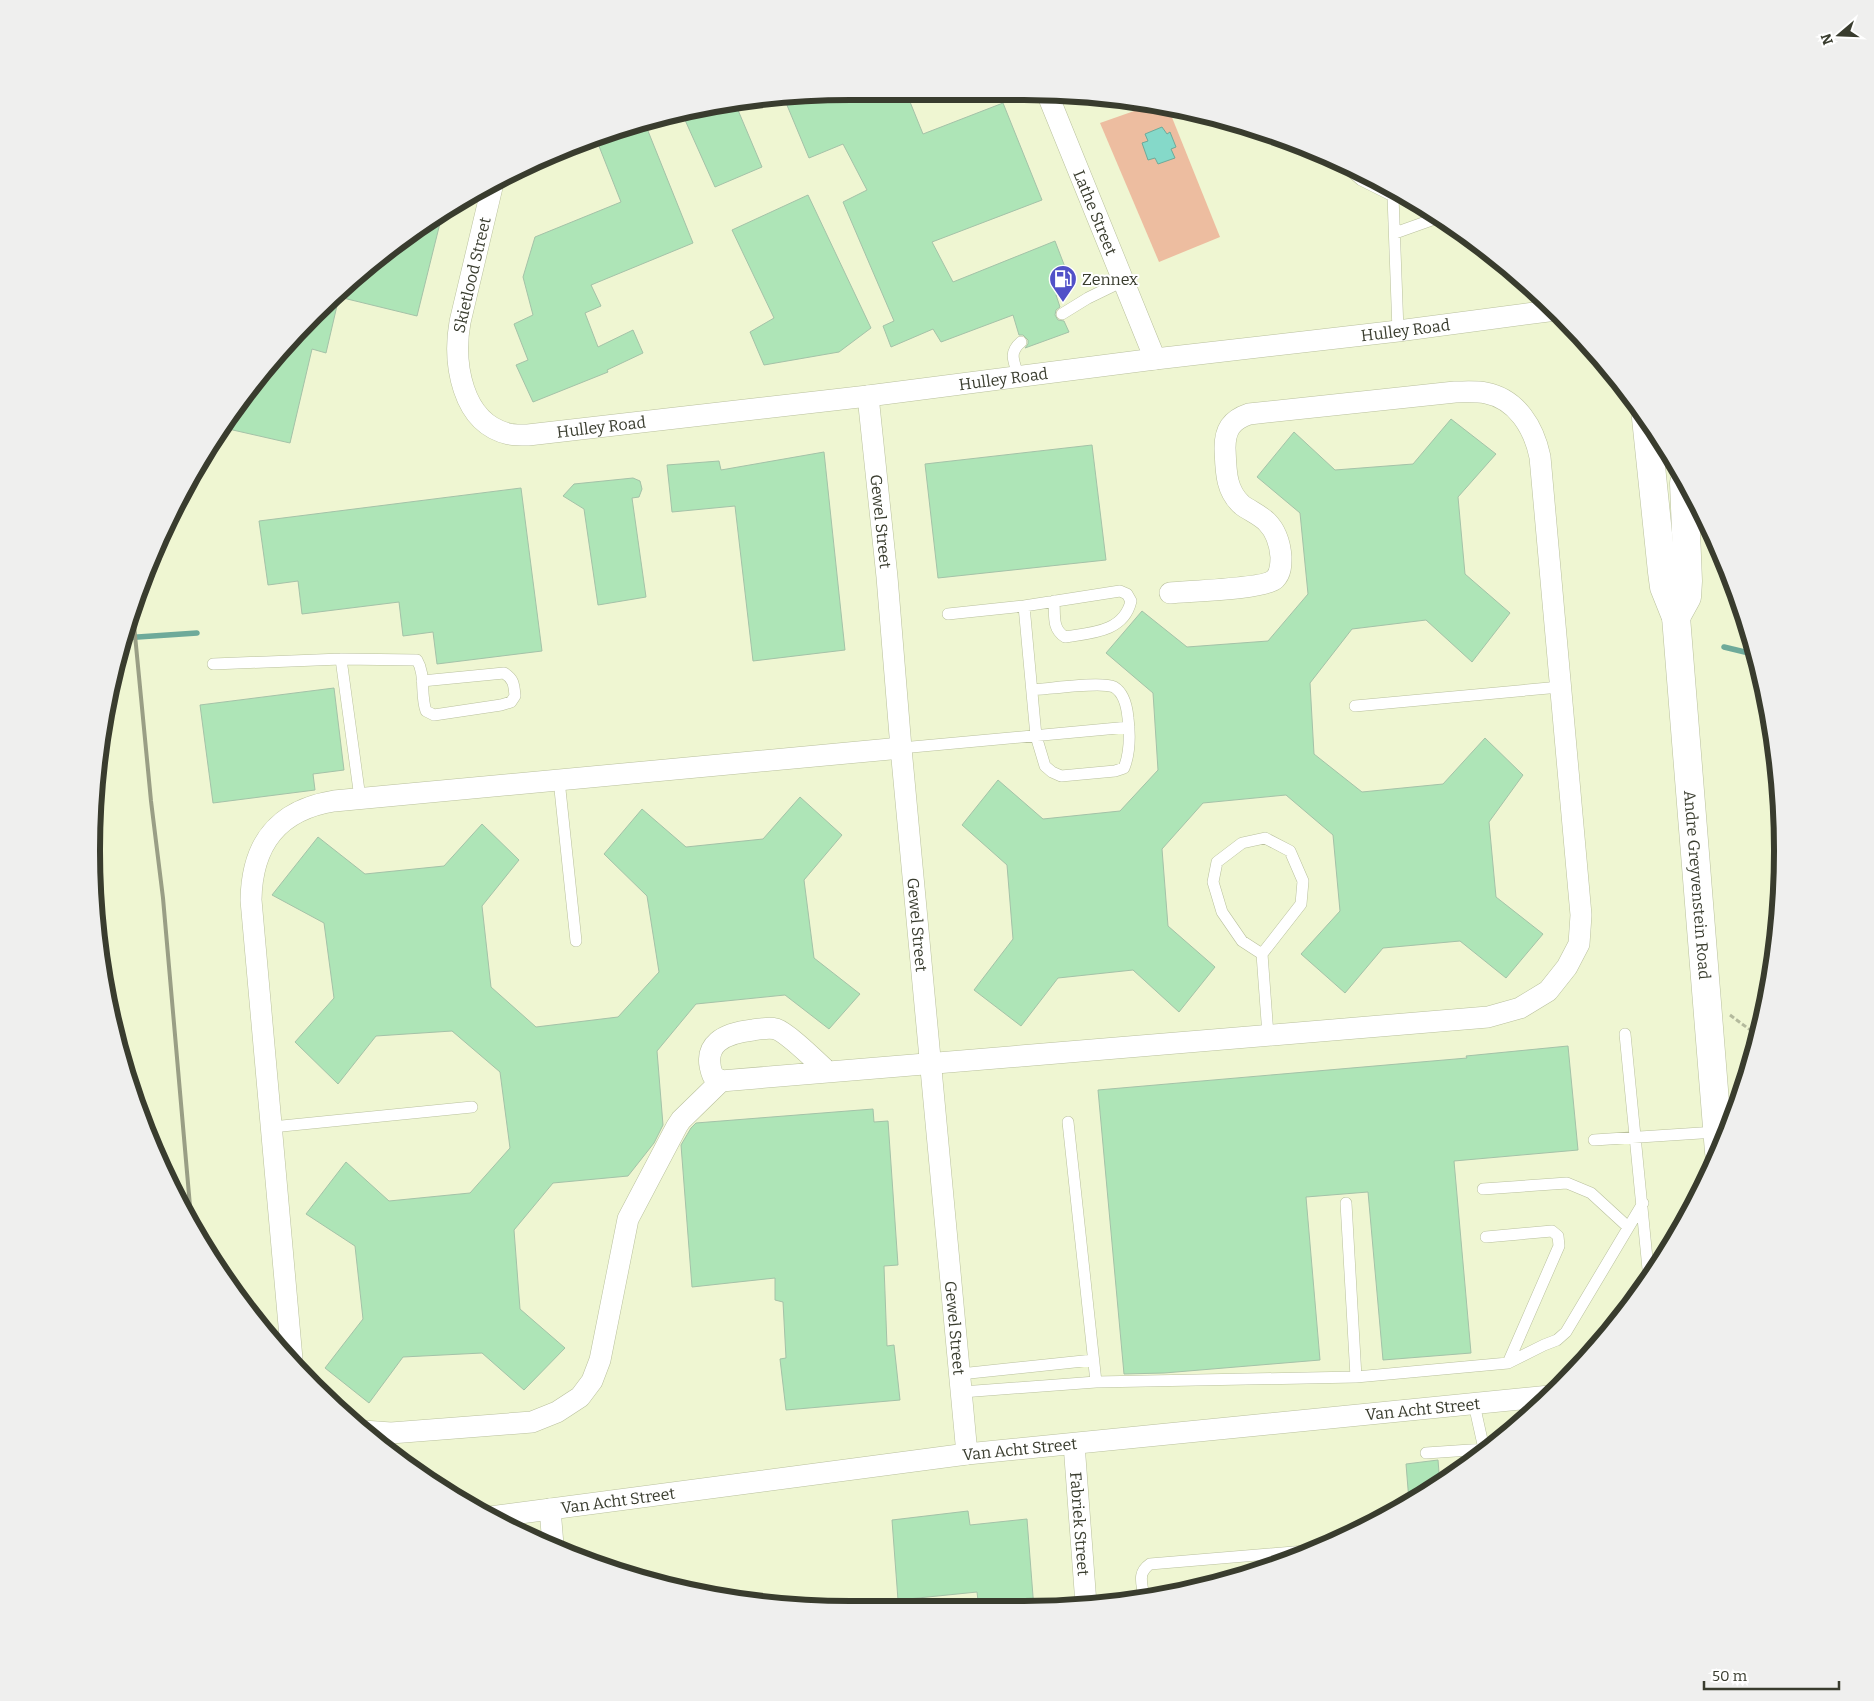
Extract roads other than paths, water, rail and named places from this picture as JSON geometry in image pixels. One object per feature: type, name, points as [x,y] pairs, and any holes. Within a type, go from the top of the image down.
[{"type":"main road","name":"Andre Greyvenstein Road","points":[[1648,433],[1664,587],[1676,616],[1717,1139]]},
{"type":"main road","points":[[1676,616],[1687,597],[1685,496]]},
{"type":"street","name":"Lathe Street","points":[[1050,101],[1156,359]]},
{"type":"street","name":"Skietlood Street","points":[[467,396],[458,364],[458,335],[491,192]]},
{"type":"street","name":"Hulley Road","points":[[467,396],[485,421],[495,428],[508,434],[528,435],[868,396],[1545,311]]},
{"type":"street","points":[[828,1072],[780,1031],[770,1028],[729,1034],[716,1043],[709,1058],[710,1070],[716,1079],[721,1082],[828,1072],[930,1062],[1488,1017],[1520,1008],[1548,991],[1567,967],[1579,944],[1581,915],[1540,457],[1537,440],[1521,414],[1500,397],[1488,393],[1455,392],[1249,414],[1240,417],[1227,430],[1225,440],[1226,477],[1231,491],[1241,504],[1267,522],[1275,533],[1280,545],[1280,572],[1275,580],[1261,585],[1170,593]]},
{"type":"street","name":"Gewel Street","points":[[868,396],[887,577],[901,748],[967,1454]]},
{"type":"street","points":[[291,1351],[252,900],[255,870],[260,853],[268,838],[291,815],[306,807],[320,803],[360,798],[901,748]]},
{"type":"street","points":[[377,1432],[390,1433],[532,1422],[557,1412],[580,1397],[592,1381],[600,1360],[628,1219],[681,1120],[721,1082]]},
{"type":"street","name":"Van Acht Street","points":[[503,1515],[967,1454],[1537,1397]]},
{"type":"street","name":"Fabriek Street","points":[[1074,1444],[1086,1598]]},
{"type":"street","points":[[550,1509],[553,1539]]},
{"type":"lane","points":[[1392,197],[1398,331]]},
{"type":"lane","points":[[1395,233],[1430,220]]},
{"type":"lane","points":[[1062,314],[1088,298],[1123,281]]},
{"type":"lane","points":[[1019,377],[1013,355],[1015,348],[1021,342]]},
{"type":"lane","points":[[948,614],[1054,602],[1120,591],[1127,594],[1131,601],[1129,610],[1110,628],[1065,637],[1058,632],[1055,623],[1054,602]]},
{"type":"lane","points":[[1024,606],[1036,736],[1045,766],[1061,776],[1116,771],[1124,768],[1127,759],[1129,728],[1127,706],[1122,696],[1114,688],[1102,685],[1032,690]]},
{"type":"lane","points":[[212,664],[341,659],[417,660],[421,667],[423,701],[426,711],[434,715],[501,705],[511,702],[516,696],[511,677],[504,673],[422,681]]},
{"type":"lane","points":[[341,659],[360,798]]},
{"type":"lane","points":[[1356,706],[1560,687]]},
{"type":"lane","points":[[901,748],[1129,728]]},
{"type":"lane","points":[[559,780],[576,941]]},
{"type":"lane","points":[[1262,954],[1242,941],[1222,912],[1213,882],[1218,862],[1242,843],[1265,838],[1290,851],[1303,881],[1301,904],[1262,954],[1268,1035]]},
{"type":"lane","points":[[1625,1034],[1648,1267]]},
{"type":"lane","points":[[272,1127],[472,1107]]},
{"type":"lane","points":[[1068,1122],[1096,1382]]},
{"type":"lane","points":[[1594,1140],[1636,1138],[1715,1142]]},
{"type":"lane","points":[[1484,1189],[1567,1183],[1591,1193],[1628,1228]]},
{"type":"lane","points":[[1346,1203],[1356,1377]]},
{"type":"lane","points":[[961,1383],[1356,1377],[1508,1363],[1557,1340],[1566,1332],[1643,1203]]},
{"type":"lane","points":[[1486,1237],[1552,1231],[1558,1236],[1559,1246],[1508,1363]]},
{"type":"lane","points":[[961,1383],[1094,1360]]},
{"type":"lane","points":[[1474,1404],[1483,1444]]},
{"type":"lane","points":[[1426,1453],[1475,1450]]},
{"type":"lane","points":[[1143,1591],[1141,1576],[1143,1569],[1150,1564],[1288,1552]]},
{"type":"water","points":[[1162,127],[1167,134],[1170,132],[1176,147],[1171,149],[1175,158],[1158,164],[1155,158],[1148,160],[1142,143],[1148,141],[1145,134]]},
{"type":"waterway","points":[[132,637],[197,633]]},
{"type":"waterway","points":[[1724,647],[1747,653]]},
{"type":"railway","points":[[134,628],[151,801],[163,898],[190,1206]]},
{"type":"place","name":"Zennex","points":[[1063,303]]}]
